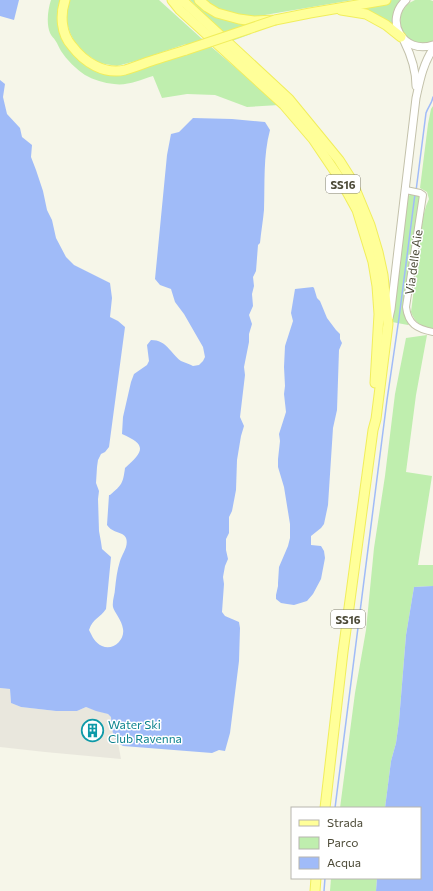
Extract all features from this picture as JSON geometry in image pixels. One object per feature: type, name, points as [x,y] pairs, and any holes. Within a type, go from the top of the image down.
[{"type":"main road","points":[[64,0],[62,23],[64,33],[69,43],[78,54],[89,63],[102,69],[113,71],[124,70],[275,20],[386,0]]},
{"type":"main road","name":"SS16","points":[[170,0],[284,105],[313,139],[340,179],[357,210],[373,262],[378,302],[373,430],[325,807]]},
{"type":"main road","name":"SS16","points":[[182,0],[289,99],[339,160],[351,179],[370,224],[378,252],[383,275],[388,324],[376,419],[373,430]]},
{"type":"main road","points":[[199,0],[217,13],[226,16],[239,19],[275,20]]},
{"type":"main road","points":[[332,9],[366,14],[386,25],[402,37]]},
{"type":"main road","points":[[315,891],[316,879]]},
{"type":"street","points":[[388,324],[408,191],[416,98],[415,72],[412,59],[397,26],[396,17],[398,9],[406,0]]},
{"type":"street","points":[[402,37],[412,45],[427,47],[433,45]]},
{"type":"street","points":[[416,98],[424,65],[433,48]]},
{"type":"street","name":"Via delle Aie","points":[[408,191],[423,195],[406,307],[407,314],[412,322],[421,330],[433,332]]},
{"type":"shaded area","points":[[0,688],[10,689],[11,703],[21,707],[56,711],[77,711],[86,707],[108,714],[111,717],[121,759],[0,747]]},
{"type":"green space","points":[[51,0],[60,0],[57,13],[58,23],[60,34],[66,46],[87,66],[101,72],[189,52],[186,44],[117,66],[99,63],[82,51],[70,33],[65,17],[69,0],[159,0],[279,105],[247,107],[215,95],[187,94],[162,98],[153,76],[124,84],[110,84],[88,77],[69,61],[50,34],[48,12]]},
{"type":"green space","points":[[190,0],[353,0],[259,16],[247,16],[251,34],[232,41]]},
{"type":"green space","points":[[400,0],[394,10],[392,25],[346,8]]},
{"type":"green space","points":[[415,0],[433,1],[433,41],[423,43],[414,41],[407,37],[402,30],[400,22],[402,14],[406,6]]},
{"type":"green space","points":[[433,106],[433,330],[419,324],[411,312],[423,217],[429,199],[427,192],[420,188],[428,124]]},
{"type":"green space","points":[[412,194],[419,195],[420,199],[405,303],[408,325],[392,322],[408,196]]},
{"type":"green space","points":[[427,335],[416,395],[406,472],[432,476],[418,565],[433,565],[433,586],[414,587],[406,635],[399,721],[396,743],[391,761],[385,807],[340,807],[355,693],[366,630],[374,548],[395,394],[406,338]]},
{"type":"green space","points":[[331,879],[377,879],[376,891],[330,891]]},
{"type":"water","points":[[0,0],[19,0],[14,20],[0,16]]},
{"type":"water","points":[[0,80],[5,84],[3,97],[7,114],[20,128],[22,137],[32,145],[31,157],[43,191],[47,210],[52,220],[56,238],[66,257],[74,265],[110,283],[112,298],[110,317],[125,327],[109,447],[101,454],[98,460],[96,483],[99,491],[99,531],[102,549],[111,557],[106,609],[92,623],[89,630],[97,643],[106,647],[117,644],[123,633],[120,619],[113,605],[118,568],[127,541],[123,534],[112,530],[107,525],[109,495],[119,486],[123,480],[125,468],[136,457],[140,449],[136,442],[122,434],[123,417],[131,382],[134,374],[147,365],[149,361],[147,345],[151,340],[161,342],[181,361],[193,366],[199,365],[205,357],[203,347],[184,314],[175,302],[171,289],[160,285],[155,279],[167,155],[171,134],[179,132],[193,118],[265,122],[270,130],[265,160],[264,214],[260,243],[258,245],[256,271],[253,277],[253,306],[249,315],[252,324],[244,367],[245,375],[240,417],[244,426],[237,460],[236,490],[232,511],[229,517],[229,533],[226,539],[228,559],[223,577],[222,612],[225,616],[239,622],[240,628],[239,661],[230,733],[225,751],[219,750],[212,753],[123,746],[119,744],[115,737],[112,730],[111,717],[108,714],[86,707],[77,711],[56,711],[21,707],[11,703],[10,689],[0,688]]},
{"type":"water","points":[[313,287],[327,318],[340,334],[342,343],[339,350],[337,410],[333,428],[328,505],[324,524],[311,536],[311,545],[321,546],[324,551],[325,558],[321,579],[313,594],[307,601],[294,605],[281,603],[276,599],[279,567],[290,538],[290,524],[284,487],[278,467],[280,441],[279,434],[286,412],[284,394],[285,346],[293,321],[291,313],[295,289]]},
{"type":"water","points":[[433,586],[433,891],[376,891],[377,879],[421,879],[421,807],[385,807],[391,761],[396,743],[399,721],[406,635],[414,587]]},
{"type":"waterway","points":[[416,191],[426,113],[433,97]]},
{"type":"waterway","points":[[335,807],[415,194]]},
{"type":"waterway","points":[[324,891],[325,879]]},
{"type":"place","name":"Water Ski Club Ravenna","points":[[92,731]]}]
